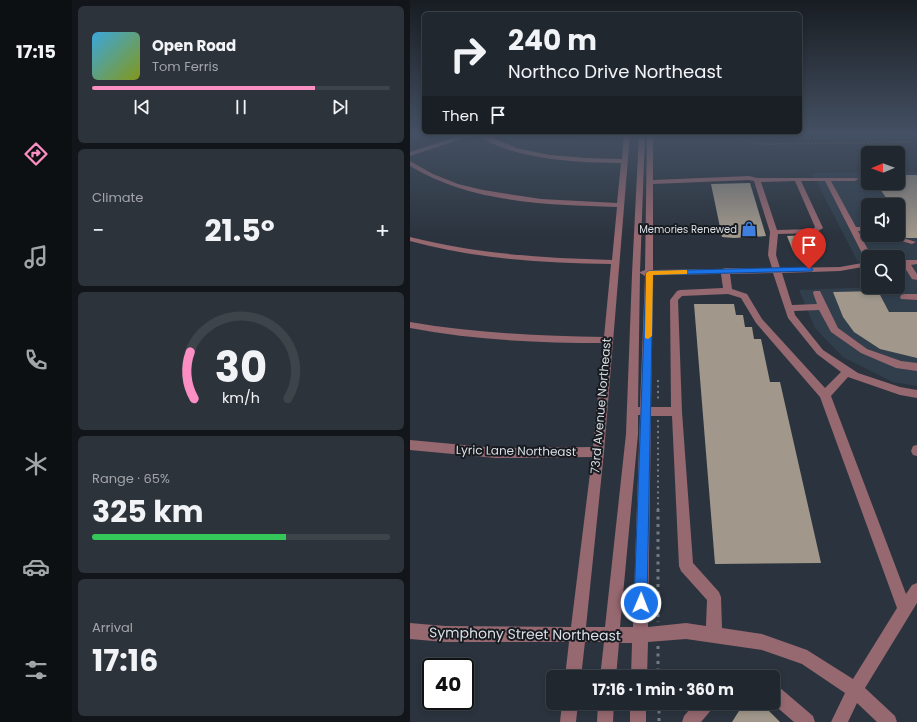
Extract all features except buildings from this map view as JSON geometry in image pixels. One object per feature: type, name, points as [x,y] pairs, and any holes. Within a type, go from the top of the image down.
[{"type":"street","points":[[418,168],[448,182],[480,191],[537,201],[621,205]]},
{"type":"street","name":"73rd Avenue Northeast","points":[[574,670],[598,452],[607,340],[624,168]]},
{"type":"street","points":[[639,670],[639,411],[636,274],[641,168]]},
{"type":"street","points":[[609,670],[632,434],[639,411],[649,273],[650,168]]},
{"type":"street","points":[[650,182],[749,178],[757,180],[855,179]]},
{"type":"street","points":[[774,232],[815,231],[819,228],[797,179]]},
{"type":"street","points":[[827,179],[864,250]]},
{"type":"street","points":[[757,180],[774,232],[772,255],[778,269],[791,316],[820,352],[854,376],[900,391],[917,394]]},
{"type":"street","points":[[853,229],[861,229]]},
{"type":"street","points":[[410,239],[439,247],[489,256],[551,261],[615,262]]},
{"type":"street","points":[[905,240],[912,242]]},
{"type":"street","points":[[905,263],[917,262]]},
{"type":"street","points":[[636,274],[725,270],[840,269],[861,265]]},
{"type":"street","points":[[905,266],[916,278]]},
{"type":"street","points":[[725,270],[728,291]]},
{"type":"street","points":[[714,635],[714,597],[686,566],[674,300],[680,293],[728,291],[744,296],[759,321],[825,395],[905,609]]},
{"type":"street","points":[[817,293],[822,307],[834,330],[864,351],[900,365],[917,366]]},
{"type":"street","points":[[904,297],[917,297]]},
{"type":"street","points":[[789,308],[822,307]]},
{"type":"street","points":[[410,324],[434,330],[532,339],[607,340]]},
{"type":"street","points":[[825,395],[848,372]]},
{"type":"street","points":[[639,411],[678,412]]},
{"type":"street","name":"Lyric Lane Northeast","points":[[410,446],[496,453],[598,452]]},
{"type":"street","points":[[839,722],[855,690],[917,590]]},
{"type":"street","name":"Symphony Street Northeast","points":[[410,631],[445,634],[577,635],[640,635],[686,631],[762,642],[807,658],[855,690],[889,722]]},
{"type":"street","points":[[780,699],[807,722]]},
{"type":"street","points":[[568,722],[569,710]]},
{"type":"street","points":[[605,722],[606,710]]},
{"type":"street","points":[[638,710],[638,722]]},
{"type":"street","points":[[690,722],[700,710]]},
{"type":"path","points":[[659,710],[659,722]]},
{"type":"shaded area","points":[[861,172],[861,190],[905,190],[905,172],[917,172],[917,386],[893,382],[843,357],[815,328],[799,290],[861,288],[861,294],[905,294],[905,250],[861,250],[861,262],[858,262],[812,173]]},
{"type":"slow traffic","points":[[648,336],[649,273],[684,272]]},
{"type":"place","name":"Memories Renewed","points":[[749,229]]},
{"type":"route","points":[[641,603],[649,273],[809,269]]}]
